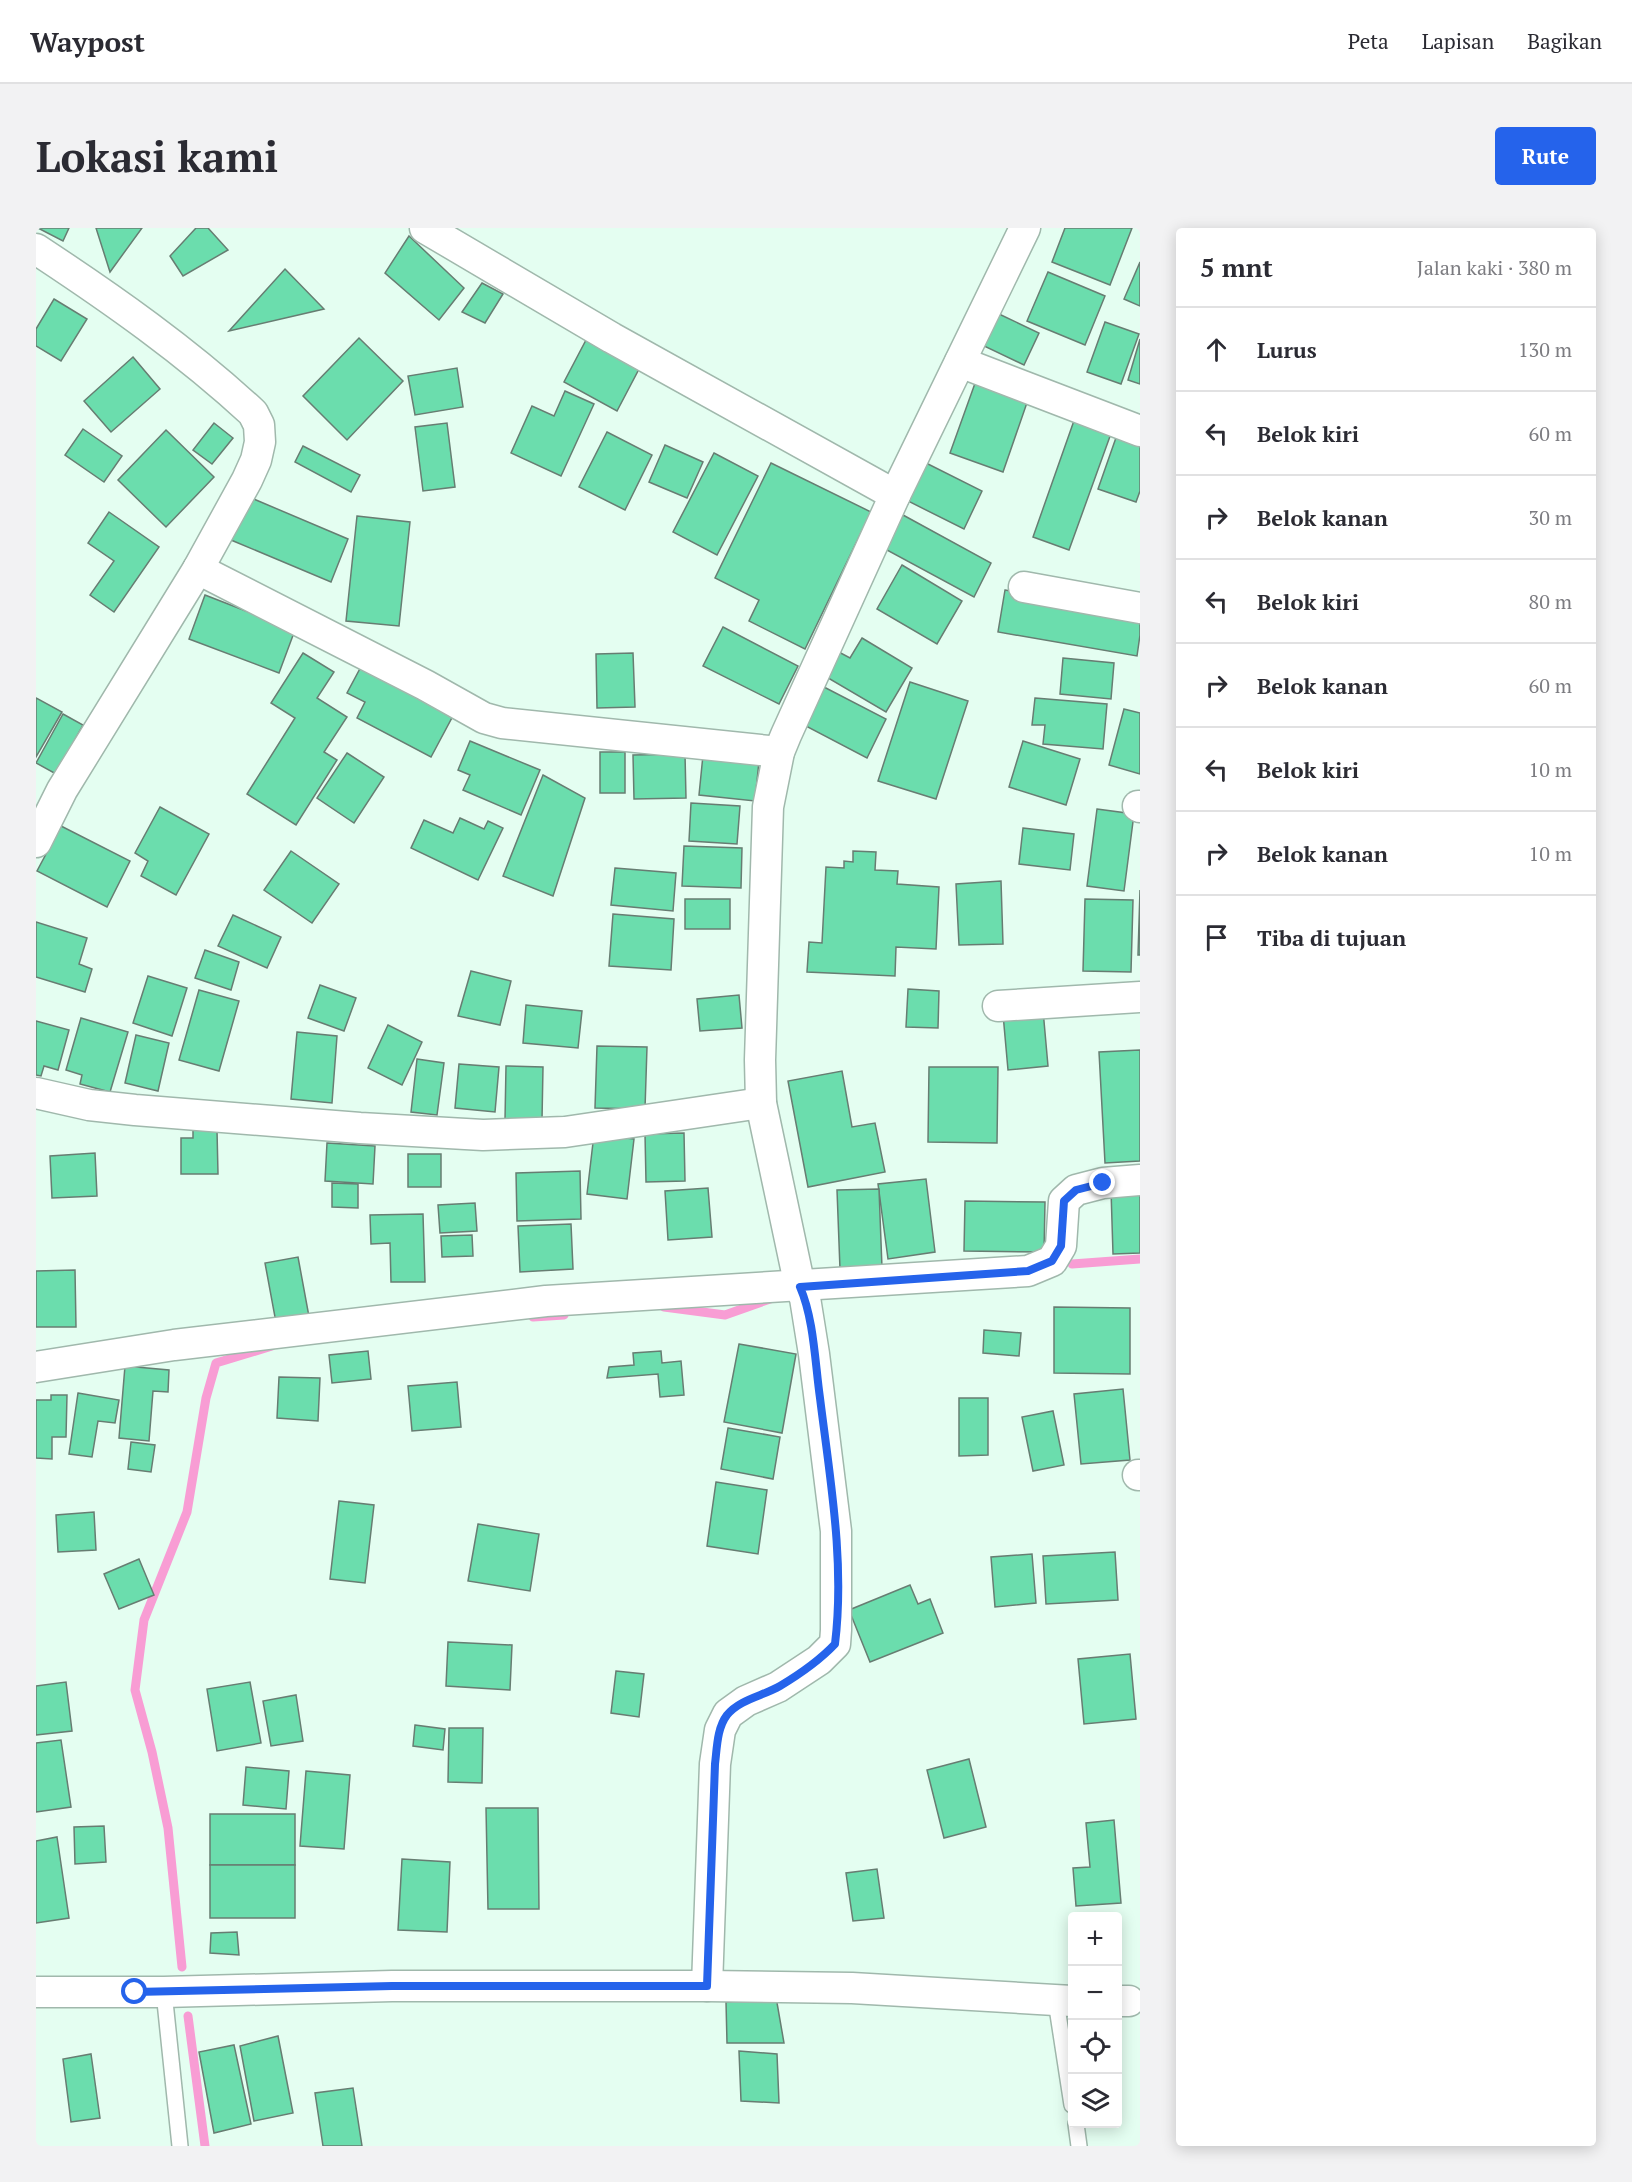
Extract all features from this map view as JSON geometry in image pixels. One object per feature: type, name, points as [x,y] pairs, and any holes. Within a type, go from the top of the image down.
[{"type":"street","points":[[425,228],[612,338],[895,495]]},
{"type":"street","points":[[707,1986],[715,1764],[720,1730],[728,1714],[746,1701],[778,1687],[819,1660],[835,1644],[837,1606],[836,1532],[814,1354],[803,1292],[761,1103],[760,1003],[768,807],[779,752],[895,495],[1025,228]]},
{"type":"street","points":[[36,249],[97,289],[182,351],[253,412],[259,425],[260,442],[256,460],[198,569],[62,789],[36,842]]},
{"type":"street","points":[[960,362],[1140,431]]},
{"type":"street","points":[[198,569],[425,685],[484,718],[502,723],[779,752]]},
{"type":"street","points":[[1024,587],[1140,608]]},
{"type":"street","points":[[998,1006],[1140,997]]},
{"type":"street","points":[[36,1093],[89,1105],[146,1111],[483,1135],[565,1132],[761,1103]]},
{"type":"street","points":[[36,1367],[174,1345],[546,1301],[803,1292],[1028,1271],[1052,1261],[1061,1246],[1064,1201],[1076,1190],[1103,1183],[1140,1180]]},
{"type":"street","points":[[36,1992],[164,1992],[392,1986],[707,1986],[852,1988],[1064,2001]]},
{"type":"lane","points":[[164,1992],[180,2146]]},
{"type":"lane","points":[[1064,2001],[1070,2074]]},
{"type":"lane","points":[[1077,2128],[1079,2146]]},
{"type":"building","points":[[38,228],[69,228],[63,241]]},
{"type":"building","points":[[96,228],[142,228],[110,272]]},
{"type":"building","points":[[196,228],[208,228],[228,250],[183,276],[170,256]]},
{"type":"building","points":[[1065,228],[1132,228],[1110,285],[1052,262]]},
{"type":"building","points":[[409,236],[464,288],[439,320],[385,273]]},
{"type":"building","points":[[1140,262],[1140,306],[1124,299]]},
{"type":"building","points":[[285,269],[324,309],[229,331]]},
{"type":"building","points":[[1048,272],[1105,296],[1085,345],[1027,321]]},
{"type":"building","points":[[482,283],[503,294],[485,323],[462,312]]},
{"type":"building","points":[[54,299],[87,319],[61,361],[36,346],[36,329]]},
{"type":"building","points":[[999,314],[1039,333],[1024,365],[984,346]]},
{"type":"building","points":[[1105,322],[1139,334],[1121,384],[1087,372]]},
{"type":"building","points":[[359,338],[403,381],[347,440],[303,396]]},
{"type":"building","points":[[1140,339],[1140,384],[1128,380]]},
{"type":"building","points":[[586,340],[639,369],[617,411],[564,382]]},
{"type":"building","points":[[133,357],[160,389],[111,432],[84,401]]},
{"type":"building","points":[[457,368],[463,407],[415,415],[408,376]]},
{"type":"building","points":[[978,375],[1030,394],[1003,472],[950,453]]},
{"type":"building","points":[[565,391],[594,404],[561,476],[511,453],[532,406],[554,416]]},
{"type":"building","points":[[1076,415],[1113,428],[1069,550],[1033,537]]},
{"type":"building","points":[[214,423],[233,438],[212,464],[193,450]]},
{"type":"building","points":[[447,423],[455,487],[423,491],[415,427]]},
{"type":"building","points":[[83,429],[122,456],[104,482],[65,455]]},
{"type":"building","points":[[166,430],[214,477],[166,527],[118,480]]},
{"type":"building","points":[[607,432],[652,455],[625,510],[579,487]]},
{"type":"building","points":[[1118,432],[1140,440],[1140,491],[1136,502],[1098,489]]},
{"type":"building","points":[[665,445],[703,462],[687,498],[649,482]]},
{"type":"building","points":[[303,446],[360,475],[351,492],[295,462]]},
{"type":"building","points":[[714,453],[758,476],[717,555],[673,532]]},
{"type":"building","points":[[771,463],[871,512],[805,649],[749,621],[759,600],[715,578]]},
{"type":"building","points":[[926,463],[982,491],[964,529],[908,501]]},
{"type":"building","points":[[249,497],[348,539],[331,582],[231,540]]},
{"type":"building","points":[[109,512],[159,547],[114,612],[90,595],[114,561],[88,543]]},
{"type":"building","points":[[903,515],[991,563],[974,597],[885,549]]},
{"type":"building","points":[[357,516],[410,522],[399,626],[346,621]]},
{"type":"building","points":[[902,565],[962,601],[937,644],[877,609]]},
{"type":"building","points":[[1005,590],[1140,613],[1137,656],[998,632]]},
{"type":"building","points":[[205,595],[295,630],[279,673],[189,639]]},
{"type":"building","points":[[723,627],[798,666],[779,704],[703,666]]},
{"type":"building","points":[[862,638],[912,668],[886,712],[823,675],[837,651],[850,658]]},
{"type":"building","points":[[303,653],[334,672],[317,698],[347,717],[324,752],[337,760],[296,825],[247,794],[295,718],[271,703]]},
{"type":"building","points":[[633,653],[635,707],[597,708],[596,654]]},
{"type":"building","points":[[1063,658],[1114,663],[1111,699],[1060,694]]},
{"type":"building","points":[[363,663],[455,712],[431,757],[357,718],[365,702],[347,693]]},
{"type":"building","points":[[910,682],[968,701],[936,799],[878,781]]},
{"type":"building","points":[[822,686],[886,719],[867,758],[802,724]]},
{"type":"building","points":[[36,698],[62,712],[36,757]]},
{"type":"building","points":[[1035,698],[1107,704],[1103,749],[1043,744],[1045,725],[1032,725]]},
{"type":"building","points":[[1124,709],[1140,713],[1140,774],[1109,765]]},
{"type":"building","points":[[63,714],[83,725],[56,774],[36,763]]},
{"type":"building","points":[[470,741],[540,770],[521,815],[463,790],[470,775],[458,770]]},
{"type":"building","points":[[1023,741],[1080,759],[1066,805],[1009,787]]},
{"type":"building","points":[[600,752],[625,752],[625,793],[600,793]]},
{"type":"building","points":[[347,753],[384,777],[354,823],[317,798]]},
{"type":"building","points":[[685,754],[686,798],[634,799],[633,755]]},
{"type":"building","points":[[703,755],[759,761],[755,801],[699,795]]},
{"type":"building","points":[[543,775],[585,798],[553,896],[503,876]]},
{"type":"building","points":[[691,803],[740,806],[737,844],[689,841]]},
{"type":"building","points":[[160,807],[209,834],[176,895],[141,876],[148,861],[135,853]]},
{"type":"building","points":[[1097,809],[1134,814],[1124,891],[1087,886]]},
{"type":"building","points":[[460,818],[484,829],[488,821],[503,828],[478,880],[411,848],[424,820],[453,833]]},
{"type":"building","points":[[61,826],[130,861],[107,907],[37,871]]},
{"type":"building","points":[[1023,828],[1074,834],[1070,870],[1019,864]]},
{"type":"building","points":[[684,846],[742,848],[741,888],[682,886]]},
{"type":"building","points":[[291,851],[339,884],[312,923],[264,890]]},
{"type":"building","points":[[853,851],[876,852],[875,870],[898,871],[897,884],[939,887],[936,949],[896,947],[895,976],[807,972],[809,942],[822,943],[826,867],[844,868],[844,861],[853,862]]},
{"type":"building","points":[[615,868],[676,873],[673,911],[611,905]]},
{"type":"building","points":[[1001,881],[1003,944],[959,945],[956,884]]},
{"type":"building","points":[[1140,890],[1140,955],[1138,955]]},
{"type":"building","points":[[685,899],[730,899],[730,929],[685,929]]},
{"type":"building","points":[[1085,899],[1133,900],[1131,972],[1083,971]]},
{"type":"building","points":[[613,914],[674,919],[671,970],[609,966]]},
{"type":"building","points":[[233,915],[281,937],[267,968],[218,946]]},
{"type":"building","points":[[36,922],[87,938],[79,964],[92,969],[85,992],[36,977]]},
{"type":"building","points":[[205,950],[239,962],[231,990],[195,978]]},
{"type":"building","points":[[471,971],[511,981],[500,1025],[458,1016]]},
{"type":"building","points":[[148,976],[187,988],[172,1036],[133,1023]]},
{"type":"building","points":[[320,985],[356,998],[344,1031],[308,1018]]},
{"type":"building","points":[[908,989],[939,991],[938,1028],[906,1027]]},
{"type":"building","points":[[199,990],[239,1001],[219,1071],[179,1060]]},
{"type":"building","points":[[739,995],[742,1028],[700,1031],[697,999]]},
{"type":"building","points":[[526,1005],[582,1011],[578,1048],[523,1043]]},
{"type":"building","points":[[1043,1010],[1048,1066],[1008,1070],[1003,1014]]},
{"type":"building","points":[[81,1018],[128,1032],[110,1092],[80,1084],[82,1075],[66,1070]]},
{"type":"building","points":[[36,1021],[69,1030],[58,1070],[44,1066],[41,1076],[36,1075]]},
{"type":"building","points":[[388,1025],[422,1042],[402,1085],[368,1068]]},
{"type":"building","points":[[297,1032],[337,1036],[332,1103],[291,1099]]},
{"type":"building","points":[[136,1035],[169,1043],[158,1091],[125,1083]]},
{"type":"building","points":[[597,1046],[647,1047],[645,1109],[595,1108]]},
{"type":"building","points":[[1140,1050],[1140,1161],[1105,1163],[1099,1052]]},
{"type":"building","points":[[417,1059],[444,1063],[437,1115],[411,1112]]},
{"type":"building","points":[[459,1064],[499,1067],[495,1112],[455,1108]]},
{"type":"building","points":[[506,1066],[543,1067],[542,1120],[505,1120]]},
{"type":"building","points":[[929,1067],[998,1067],[997,1143],[928,1142]]},
{"type":"building","points":[[842,1071],[852,1127],[875,1123],[885,1172],[808,1187],[788,1081]]},
{"type":"building","points":[[193,1130],[217,1130],[218,1174],[181,1174],[181,1138],[193,1138]]},
{"type":"building","points":[[684,1133],[685,1181],[646,1182],[645,1134]]},
{"type":"building","points":[[594,1134],[634,1139],[627,1199],[587,1194]]},
{"type":"building","points":[[327,1143],[375,1146],[373,1184],[325,1181]]},
{"type":"building","points":[[95,1153],[97,1196],[52,1198],[50,1156]]},
{"type":"building","points":[[408,1154],[441,1154],[441,1187],[408,1187]]},
{"type":"building","points":[[580,1171],[581,1219],[517,1221],[516,1173]]},
{"type":"building","points":[[926,1179],[935,1252],[888,1259],[878,1184]]},
{"type":"building","points":[[332,1183],[358,1184],[358,1208],[332,1207]]},
{"type":"building","points":[[708,1188],[712,1237],[668,1240],[665,1191]]},
{"type":"building","points":[[879,1189],[882,1268],[840,1269],[837,1190]]},
{"type":"building","points":[[1140,1189],[1140,1253],[1113,1254],[1111,1190]]},
{"type":"building","points":[[965,1201],[1045,1202],[1044,1252],[964,1251]]},
{"type":"building","points":[[475,1203],[477,1231],[440,1233],[438,1205]]},
{"type":"building","points":[[423,1214],[425,1282],[391,1282],[390,1243],[371,1244],[370,1215]]},
{"type":"building","points":[[571,1224],[573,1269],[520,1272],[518,1226]]},
{"type":"building","points":[[472,1235],[473,1256],[442,1257],[441,1236]]},
{"type":"building","points":[[298,1257],[310,1322],[277,1328],[265,1263]]},
{"type":"building","points":[[75,1270],[76,1327],[36,1327],[36,1271]]},
{"type":"building","points":[[1054,1307],[1130,1308],[1130,1374],[1054,1373]]},
{"type":"building","points":[[984,1330],[1021,1333],[1019,1356],[983,1353]]},
{"type":"building","points":[[739,1344],[796,1354],[782,1433],[724,1422]]},
{"type":"building","points":[[368,1351],[371,1379],[332,1383],[329,1355]]},
{"type":"building","points":[[661,1351],[662,1363],[681,1361],[684,1395],[660,1397],[658,1374],[607,1378],[609,1367],[634,1365],[633,1353]]},
{"type":"building","points":[[125,1366],[169,1370],[168,1392],[153,1391],[149,1441],[119,1438]]},
{"type":"building","points":[[279,1377],[320,1378],[318,1421],[277,1418]]},
{"type":"building","points":[[457,1382],[461,1427],[412,1431],[408,1386]]},
{"type":"building","points":[[1123,1389],[1130,1460],[1081,1464],[1074,1394]]},
{"type":"building","points":[[78,1393],[119,1400],[115,1423],[98,1421],[92,1457],[69,1454]]},
{"type":"building","points":[[51,1395],[67,1395],[66,1437],[52,1437],[52,1459],[36,1458],[36,1400],[51,1400]]},
{"type":"building","points":[[959,1398],[988,1398],[988,1455],[959,1456]]},
{"type":"building","points":[[1053,1411],[1064,1465],[1033,1471],[1022,1417]]},
{"type":"building","points":[[728,1428],[780,1437],[773,1479],[721,1469]]},
{"type":"building","points":[[131,1442],[155,1445],[151,1472],[128,1469]]},
{"type":"building","points":[[716,1482],[767,1490],[758,1554],[707,1546]]},
{"type":"building","points":[[339,1501],[374,1505],[365,1583],[330,1579]]},
{"type":"building","points":[[94,1512],[96,1550],[58,1552],[56,1515]]},
{"type":"building","points":[[478,1524],[539,1534],[530,1591],[468,1581]]},
{"type":"building","points":[[1115,1552],[1118,1600],[1046,1604],[1043,1556]]},
{"type":"building","points":[[1032,1554],[1036,1603],[995,1607],[991,1557]]},
{"type":"building","points":[[139,1559],[154,1595],[119,1609],[104,1574]]},
{"type":"building","points":[[910,1585],[918,1604],[930,1599],[943,1633],[870,1662],[849,1610]]},
{"type":"building","points":[[448,1642],[512,1645],[510,1690],[446,1686]]},
{"type":"building","points":[[1130,1654],[1136,1719],[1084,1724],[1078,1659]]},
{"type":"building","points":[[616,1671],[644,1674],[639,1717],[611,1713]]},
{"type":"building","points":[[66,1682],[72,1731],[36,1735],[36,1686]]},
{"type":"building","points":[[250,1682],[261,1743],[217,1751],[207,1689]]},
{"type":"building","points":[[296,1695],[303,1741],[271,1746],[263,1701]]},
{"type":"building","points":[[415,1725],[445,1729],[443,1750],[413,1746]]},
{"type":"building","points":[[449,1728],[483,1728],[482,1783],[448,1782]]},
{"type":"building","points":[[61,1740],[71,1807],[36,1812],[36,1743]]},
{"type":"building","points":[[969,1759],[986,1827],[944,1838],[927,1770]]},
{"type":"building","points":[[246,1767],[289,1771],[286,1809],[243,1805]]},
{"type":"building","points":[[306,1771],[350,1775],[344,1849],[300,1846]]},
{"type":"building","points":[[486,1808],[538,1808],[539,1909],[488,1909]]},
{"type":"building","points":[[210,1814],[295,1814],[295,1865],[210,1865]]},
{"type":"building","points":[[1114,1820],[1121,1903],[1076,1906],[1073,1868],[1090,1867],[1086,1823]]},
{"type":"building","points":[[104,1826],[106,1862],[75,1864],[74,1827]]},
{"type":"building","points":[[57,1837],[69,1918],[36,1923],[36,1841]]},
{"type":"building","points":[[402,1859],[450,1862],[447,1932],[398,1930]]},
{"type":"building","points":[[210,1865],[295,1865],[295,1918],[210,1918]]},
{"type":"building","points":[[877,1869],[884,1918],[853,1921],[846,1873]]},
{"type":"building","points":[[237,1932],[239,1955],[210,1953],[211,1933]]},
{"type":"building","points":[[776,1997],[784,2043],[727,2043],[726,2002]]},
{"type":"building","points":[[278,2036],[293,2113],[254,2121],[240,2046]]},
{"type":"building","points":[[234,2045],[251,2124],[214,2133],[199,2052]]},
{"type":"building","points":[[739,2051],[777,2054],[779,2103],[741,2101]]},
{"type":"building","points":[[91,2054],[100,2118],[71,2122],[63,2059]]},
{"type":"building","points":[[353,2088],[362,2146],[323,2146],[315,2093]]},
{"type":"waterway","points":[[1072,1264],[1140,1259]]},
{"type":"waterway","points":[[664,1307],[725,1315],[770,1299]]},
{"type":"waterway","points":[[533,1317],[564,1315]]},
{"type":"waterway","points":[[182,1967],[168,1828],[152,1752],[135,1690],[144,1620],[187,1512],[206,1398],[216,1363],[272,1346]]},
{"type":"waterway","points":[[188,2016],[205,2146]]},
{"type":"route","points":[[135,1992],[392,1986],[707,1986],[715,1764],[720,1730],[728,1714],[746,1701],[778,1687],[819,1660],[835,1644],[836,1532],[814,1354],[805,1298],[800,1287],[1028,1271],[1052,1261],[1061,1246],[1064,1201],[1076,1190],[1103,1183]]}]
